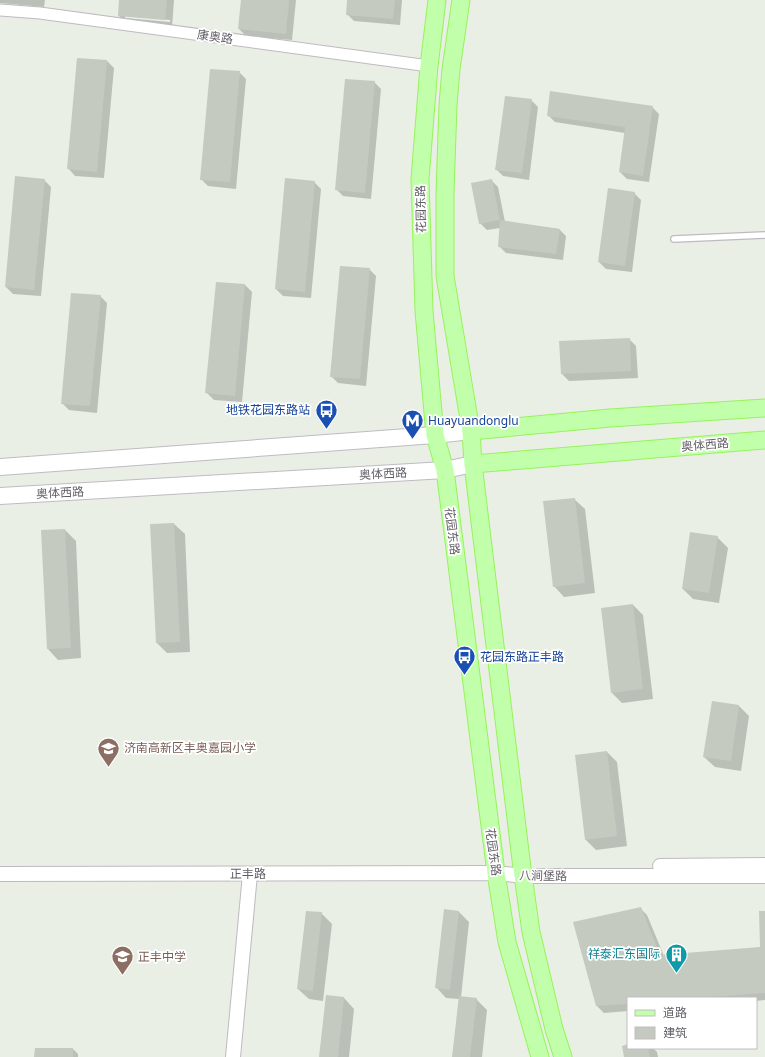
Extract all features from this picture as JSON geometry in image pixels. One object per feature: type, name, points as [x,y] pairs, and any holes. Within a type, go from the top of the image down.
[{"type":"main road","name":"花园东路","points":[[437,0],[429,66],[420,179],[424,311],[435,435],[445,470],[496,874],[507,942],[540,1057]]},
{"type":"main road","name":"花园东路","points":[[461,0],[451,69],[448,105],[445,193],[445,276],[471,431],[473,464],[531,932],[554,1029],[563,1057]]},
{"type":"main road","points":[[0,466],[435,435],[603,419],[765,408]]},
{"type":"main road","name":"奥体西路","points":[[0,496],[445,470],[473,464],[765,440]]},
{"type":"street","name":"康奥路","points":[[0,10],[40,13],[429,66]]},
{"type":"street","name":"八涧堡路","points":[[496,874],[765,865]]},
{"type":"street","name":"八涧堡路","points":[[523,872],[765,876]]},
{"type":"street","name":"正丰路","points":[[0,874],[496,874]]},
{"type":"street","points":[[233,1057],[250,874]]},
{"type":"lane","points":[[674,239],[765,236]]},
{"type":"building","points":[[119,0],[167,0],[165,20],[118,16]]},
{"type":"building","points":[[241,0],[289,0],[286,34],[238,29]]},
{"type":"building","points":[[347,0],[395,0],[393,19],[346,15]]},
{"type":"building","points":[[77,58],[107,60],[97,172],[67,169]]},
{"type":"building","points":[[210,69],[240,71],[230,182],[200,180]]},
{"type":"building","points":[[345,79],[375,81],[365,193],[335,190]]},
{"type":"building","points":[[550,91],[653,106],[643,176],[619,172],[625,127],[547,116]]},
{"type":"building","points":[[505,96],[532,99],[522,173],[495,170]]},
{"type":"building","points":[[15,176],[45,179],[34,290],[5,287]]},
{"type":"building","points":[[285,178],[315,181],[305,292],[275,289]]},
{"type":"building","points":[[492,179],[500,220],[479,224],[471,183]]},
{"type":"building","points":[[608,188],[635,192],[625,266],[598,262]]},
{"type":"building","points":[[500,220],[560,229],[556,254],[498,247]]},
{"type":"building","points":[[340,266],[370,268],[360,379],[330,377]]},
{"type":"building","points":[[216,282],[245,284],[235,396],[205,393]]},
{"type":"building","points":[[71,293],[101,295],[90,406],[61,404]]},
{"type":"building","points":[[630,338],[631,371],[561,374],[559,341]]},
{"type":"building","points":[[575,498],[585,583],[553,587],[543,501]]},
{"type":"building","points":[[174,523],[180,642],[156,643],[150,524]]},
{"type":"building","points":[[65,529],[71,648],[47,649],[41,530]]},
{"type":"building","points":[[690,532],[718,536],[709,593],[682,589]]},
{"type":"building","points":[[633,604],[643,689],[611,693],[601,608]]},
{"type":"building","points":[[712,701],[739,705],[731,761],[703,757]]},
{"type":"building","points":[[607,751],[617,836],[585,840],[575,755]]},
{"type":"building","name":"祥泰汇东国际","points":[[641,907],[660,955],[760,947],[759,911],[765,911],[765,993],[714,997],[627,997],[627,1004],[596,1006],[573,922]]},
{"type":"building","points":[[444,909],[459,911],[450,990],[435,988]]},
{"type":"building","points":[[306,911],[322,912],[313,991],[297,989]]},
{"type":"building","points":[[326,995],[344,997],[338,1057],[319,1057]]},
{"type":"building","points":[[459,996],[477,998],[470,1057],[452,1057]]},
{"type":"building","points":[[627,1044],[627,1049],[648,1049],[650,1057],[624,1057],[622,1046]]},
{"type":"building","points":[[35,1048],[73,1048],[73,1057],[34,1057]]},
{"type":"place","name":"地铁花园东路站","points":[[326,430]]},
{"type":"place","name":"Huayuandonglu","points":[[412,440]]},
{"type":"place","name":"花园东路正丰路","points":[[465,676]]},
{"type":"place","name":"济南高新区丰奥嘉园小学","points":[[108,768]]},
{"type":"place","name":"祥泰汇东国际","points":[[676,974]]},
{"type":"place","name":"正丰中学","points":[[122,976]]}]
